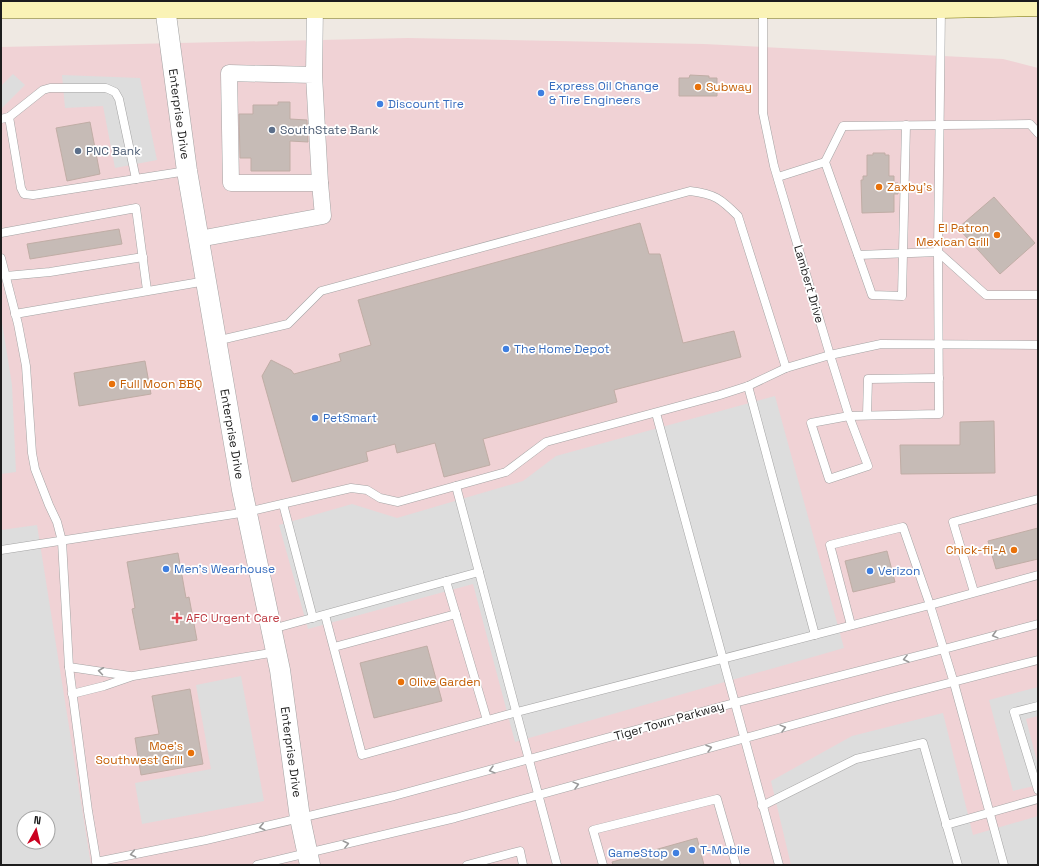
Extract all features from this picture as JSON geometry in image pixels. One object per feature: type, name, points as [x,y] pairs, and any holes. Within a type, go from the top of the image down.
[{"type":"main road","points":[[1,7],[165,4],[315,7],[763,7],[792,4],[1031,4]]},
{"type":"street","name":"Enterprise Drive","points":[[165,4],[187,171],[247,512],[280,670],[300,818],[309,859]]},
{"type":"street","points":[[199,239],[323,216],[314,75],[315,7]]},
{"type":"street","points":[[314,75],[229,73],[231,183],[320,183]]},
{"type":"lane","points":[[849,416],[939,414],[939,125],[929,5]]},
{"type":"lane","name":"Lambert Drive","points":[[763,7],[763,113],[778,177],[830,355],[849,416],[868,466],[829,479],[812,423],[849,416]]},
{"type":"lane","points":[[136,179],[119,99],[115,92],[106,88],[50,88],[43,90],[5,118],[21,188],[24,194],[33,195],[136,179],[187,171]]},
{"type":"lane","points":[[906,125],[902,296],[872,295],[825,162],[842,126],[906,125],[1030,124],[1038,133]]},
{"type":"lane","points":[[778,177],[825,162]]},
{"type":"lane","points":[[216,340],[288,324],[321,291],[690,191],[708,193],[724,202],[738,216],[786,368]]},
{"type":"lane","points":[[1,232],[136,208],[147,290]]},
{"type":"lane","points":[[858,255],[938,252],[986,295],[1038,295]]},
{"type":"lane","points":[[6,276],[50,272],[143,257]]},
{"type":"lane","points":[[1,258],[26,366],[32,453],[35,470],[57,522],[62,541],[69,667],[96,863]]},
{"type":"lane","points":[[15,314],[206,281]]},
{"type":"lane","points":[[1,550],[247,512],[351,488],[367,490],[380,498],[398,502],[506,472],[546,442],[720,396],[748,386],[786,368],[830,355],[881,344],[1038,345]]},
{"type":"lane","points":[[867,415],[868,378],[939,378]]},
{"type":"lane","points":[[748,386],[815,635]]},
{"type":"lane","points":[[656,413],[779,865]]},
{"type":"lane","points":[[456,486],[557,865]]},
{"type":"lane","points":[[974,592],[953,522],[1038,500]]},
{"type":"lane","points":[[283,504],[313,618]]},
{"type":"lane","points":[[850,625],[830,544],[903,527],[930,605],[954,682],[1004,865]]},
{"type":"lane","points":[[271,629],[479,572]]},
{"type":"lane","points":[[325,614],[362,755],[517,712],[930,605],[1038,575]]},
{"type":"lane","points":[[446,581],[487,720]]},
{"type":"lane","points":[[334,647],[456,614]]},
{"type":"lane","name":"Tiger Town Parkway","points":[[96,863],[206,840],[394,796],[734,703],[1038,624]]},
{"type":"lane","points":[[72,694],[104,686],[133,676],[276,652]]},
{"type":"lane","points":[[257,865],[309,859],[745,738],[1038,660]]},
{"type":"lane","points":[[69,667],[133,676]]},
{"type":"lane","points":[[1038,706],[1014,712],[1038,790]]},
{"type":"lane","points":[[762,806],[856,758],[922,743],[958,865]]},
{"type":"lane","points":[[603,865],[593,830],[717,799],[736,865]]},
{"type":"lane","points":[[946,825],[1038,799]]},
{"type":"lane","points":[[467,865],[520,851],[524,865]]},
{"type":"shaded area","points":[[408,38],[704,44],[1003,59],[1038,68],[1038,865],[1,865],[1,47]]},
{"type":"shaded area","points":[[13,74],[25,85],[1,109],[1,86]]},
{"type":"shaded area","points":[[62,75],[140,78],[157,160],[115,168],[103,106],[65,108]]},
{"type":"shaded area","points":[[1,316],[12,385],[16,472],[1,474]]},
{"type":"shaded area","points":[[775,396],[844,648],[515,742],[473,584],[308,629],[279,525],[352,504],[397,518],[523,481],[556,456]]},
{"type":"shaded area","points":[[37,525],[91,865],[1,865],[1,530]]},
{"type":"shaded area","points":[[241,676],[264,801],[142,824],[135,783],[211,769],[196,685]]},
{"type":"shaded area","points":[[1038,687],[1038,716],[1026,719],[1038,765],[1038,785],[1013,791],[989,700]]},
{"type":"shaded area","points":[[943,713],[973,835],[1038,816],[1038,865],[791,865],[771,781],[852,736]]},
{"type":"building","name":"Subway","points":[[690,75],[717,78],[717,96],[679,96],[679,78],[689,78]]},
{"type":"building","name":"SouthState Bank","points":[[278,102],[290,102],[290,119],[307,120],[308,142],[290,141],[290,171],[251,171],[251,158],[240,158],[239,114],[253,114],[253,105],[278,105]]},
{"type":"building","name":"PNC Bank","points":[[90,122],[100,174],[67,181],[56,128]]},
{"type":"building","name":"Zaxby's","points":[[873,153],[885,153],[885,155],[889,155],[889,176],[894,176],[894,183],[898,183],[898,194],[894,194],[894,212],[862,213],[861,180],[863,180],[863,176],[867,176],[867,155],[873,155]]},
{"type":"building","name":"El Patron Mexican Grill","points":[[994,197],[1035,243],[1000,274],[958,228]]},
{"type":"building","name":"The Home Depot","points":[[640,223],[649,254],[660,254],[683,343],[734,331],[741,357],[614,390],[617,402],[483,439],[490,465],[444,477],[435,443],[397,453],[395,444],[366,452],[368,461],[292,482],[262,376],[271,360],[291,370],[294,374],[341,361],[339,354],[371,345],[358,300]]},
{"type":"building","points":[[119,229],[122,244],[30,259],[27,244]]},
{"type":"building","name":"Full Moon BBQ","points":[[145,361],[151,394],[79,406],[74,373]]},
{"type":"building","points":[[994,421],[995,473],[901,474],[900,445],[960,445],[960,422]]},
{"type":"building","name":"Chick-fil-A","points":[[1038,528],[1038,559],[996,569],[988,541]]},
{"type":"building","name":"Verizon","points":[[887,551],[895,582],[853,592],[845,561]]},
{"type":"building","points":[[178,553],[186,598],[189,597],[197,640],[140,650],[132,609],[135,608],[127,562]]},
{"type":"building","name":"Olive Garden","points":[[427,646],[442,701],[374,718],[360,663]]},
{"type":"building","points":[[190,689],[203,764],[141,775],[135,738],[159,734],[152,696]]},
{"type":"building","points":[[697,838],[704,865],[613,865],[612,862]]},
{"type":"place","name":"Subway","points":[[698,87]]},
{"type":"place","name":"Express Oil Change & Tire Engineers","points":[[541,93]]},
{"type":"place","name":"Discount Tire","points":[[380,104]]},
{"type":"place","name":"SouthState Bank","points":[[272,130]]},
{"type":"place","name":"PNC Bank","points":[[78,151]]},
{"type":"place","name":"Zaxby's","points":[[879,187]]},
{"type":"place","name":"El Patron Mexican Grill","points":[[997,235]]},
{"type":"place","name":"The Home Depot","points":[[506,349]]},
{"type":"place","name":"Full Moon BBQ","points":[[112,384]]},
{"type":"place","name":"PetSmart","points":[[315,418]]},
{"type":"place","name":"Chick-fil-A","points":[[1014,550]]},
{"type":"place","name":"Men's Wearhouse","points":[[166,569]]},
{"type":"place","name":"Verizon","points":[[870,571]]},
{"type":"place","name":"AFC Urgent Care","points":[[177,618]]},
{"type":"place","name":"Olive Garden","points":[[401,682]]},
{"type":"place","name":"Moe's Southwest Grill","points":[[191,753]]},
{"type":"place","name":"T-Mobile","points":[[692,850]]},
{"type":"place","name":"GameStop","points":[[676,853]]}]
